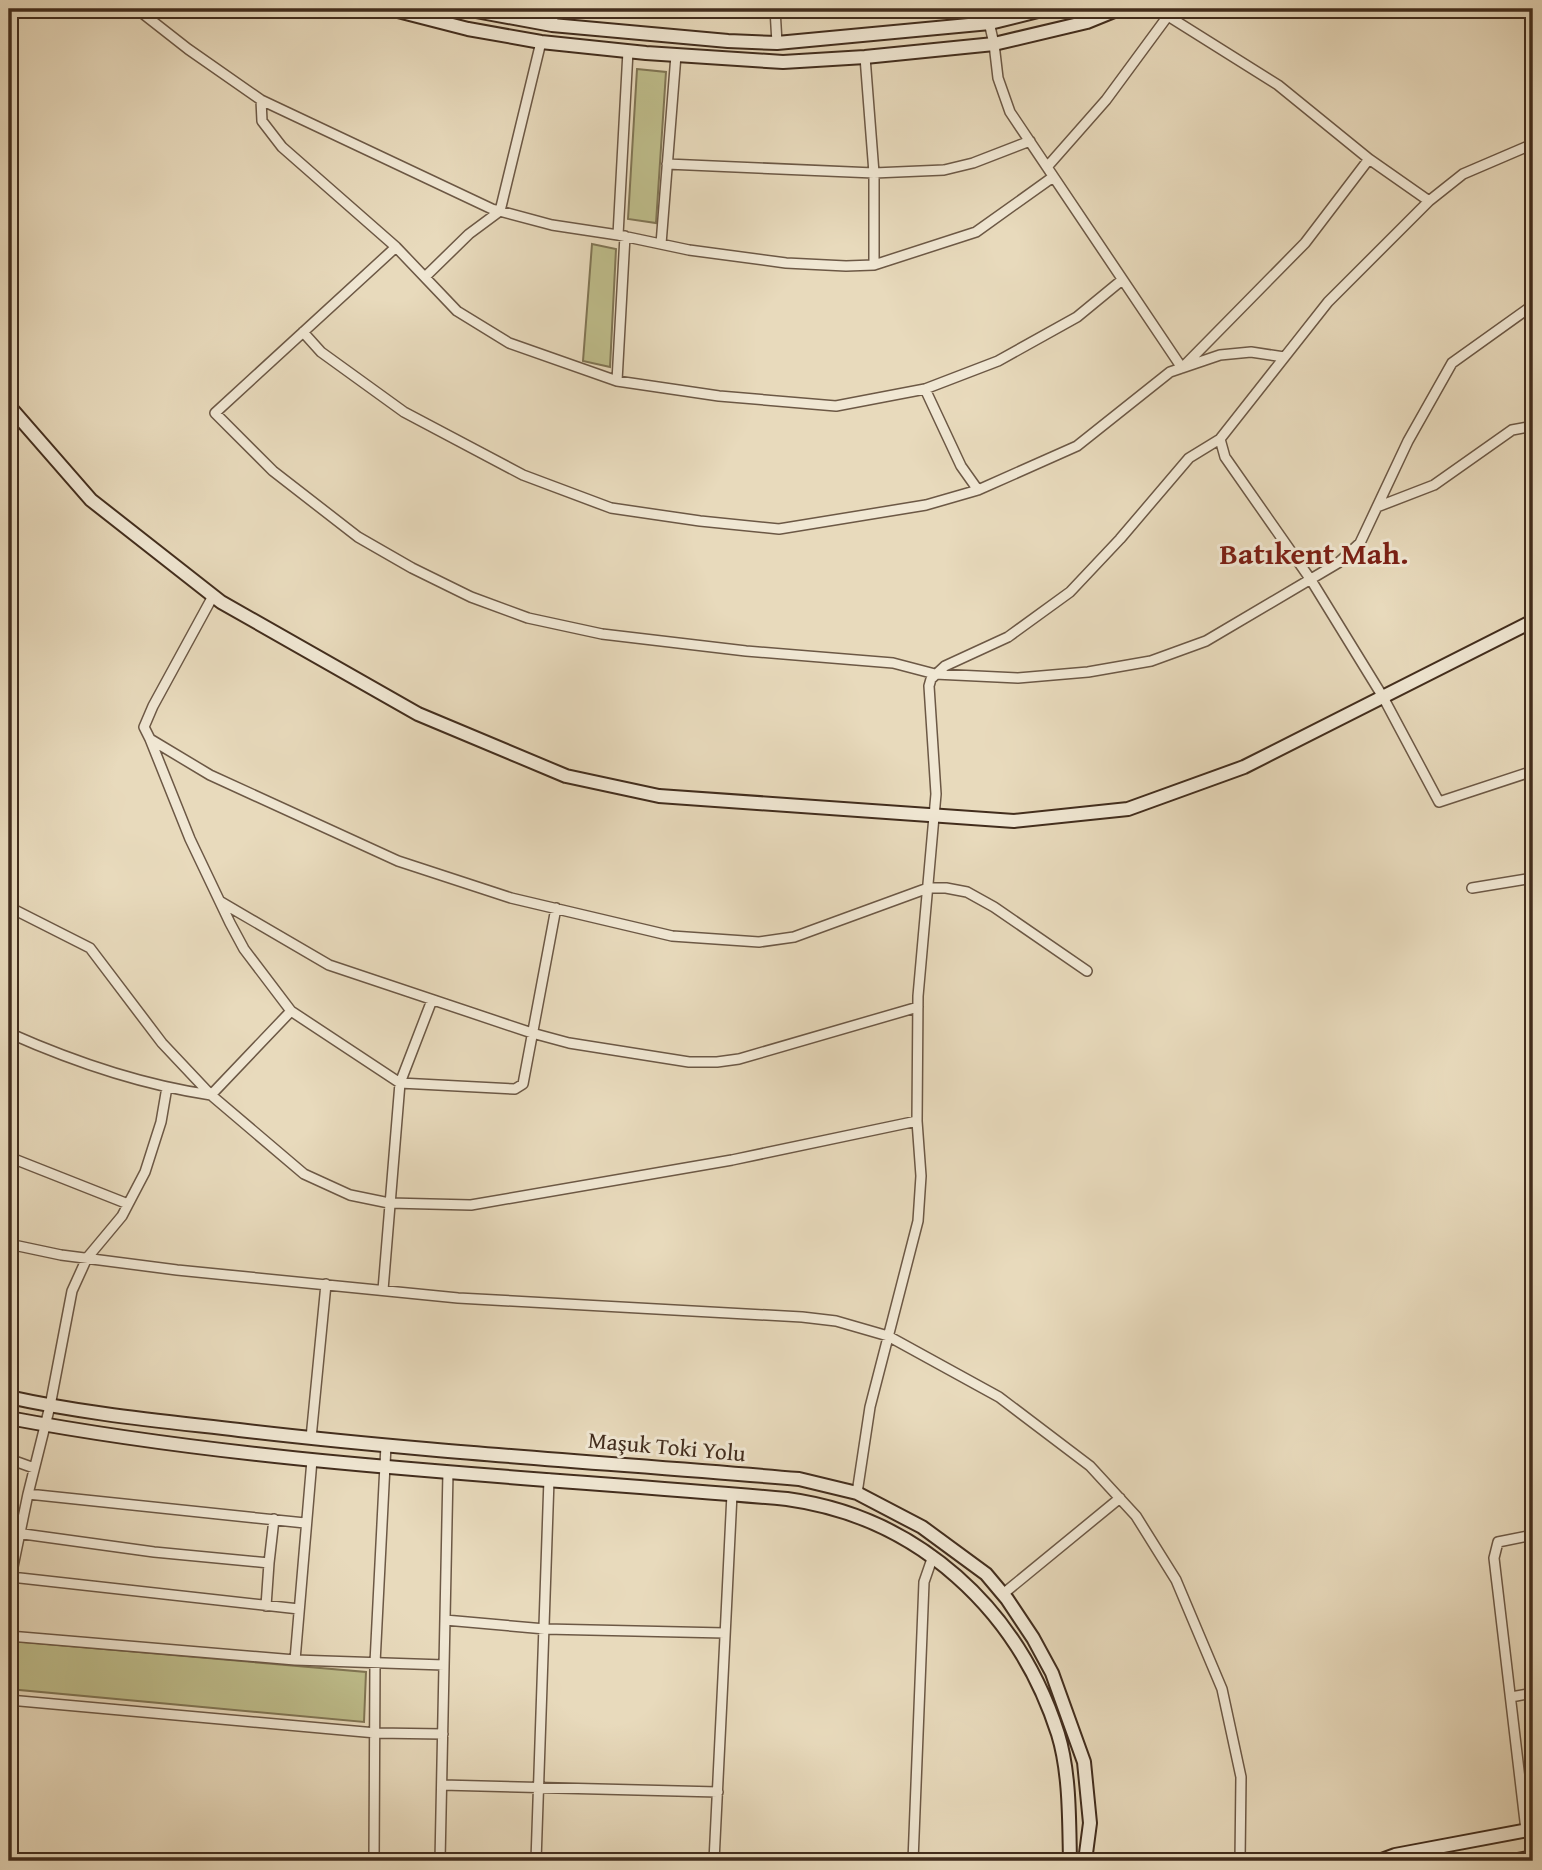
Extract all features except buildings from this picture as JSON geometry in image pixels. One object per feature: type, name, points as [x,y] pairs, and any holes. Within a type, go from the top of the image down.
[{"type":"main road","points":[[390,9],[468,29],[541,42],[783,62],[994,44],[1087,22],[1119,9]]},
{"type":"main road","points":[[465,9],[552,24],[776,43],[990,23],[1046,9]]},
{"type":"main road","points":[[9,406],[91,500],[213,596],[418,714],[566,776],[659,796],[1014,821],[1128,809],[1244,767],[1533,621]]},
{"type":"main road","name":"Maşuk Toki Yolu","points":[[9,1397],[50,1406],[311,1438],[799,1479],[857,1493],[922,1527],[986,1574],[1033,1638],[1052,1674],[1084,1762],[1090,1823],[1086,1861]]},
{"type":"main road","points":[[9,1418],[136,1440],[312,1460],[815,1503],[889,1529],[933,1556],[981,1598],[1014,1641],[1043,1695],[1059,1737],[1069,1804],[1070,1861]]},
{"type":"main road","points":[[1379,1861],[1395,1855],[1530,1830]]},
{"type":"street","points":[[137,9],[261,100],[393,164],[500,211],[552,225],[786,262],[874,265],[976,232],[1053,177]]},
{"type":"street","points":[[552,24],[554,9]]},
{"type":"street","points":[[775,9],[776,43]]},
{"type":"street","points":[[986,9],[998,78],[1010,112],[1182,368]]},
{"type":"street","points":[[1047,166],[1106,100],[1170,13],[1278,85],[1369,159],[1429,201]]},
{"type":"street","points":[[425,277],[469,234],[500,211],[541,42]]},
{"type":"street","points":[[617,381],[628,51]]},
{"type":"street","points":[[661,244],[676,55]]},
{"type":"street","points":[[865,57],[874,173],[874,265]]},
{"type":"street","points":[[261,100],[262,121],[282,147],[396,247],[457,311],[509,343],[617,381],[719,396],[836,406],[925,389],[998,360],[1077,317],[1122,280]]},
{"type":"street","points":[[667,164],[874,173],[944,170],[973,163],[1030,141]]},
{"type":"street","points":[[857,1493],[870,1407],[918,1221],[921,1176],[917,1121],[918,1007],[936,794],[929,686],[935,674],[955,660],[1018,631],[1070,592],[1120,539],[1189,458],[1220,439],[1328,302],[1429,201],[1463,174],[1533,144]]},
{"type":"street","points":[[1182,368],[1305,243],[1369,159]]},
{"type":"street","points":[[396,247],[215,413],[273,471],[358,537],[471,597],[528,618],[603,634],[746,651],[893,663],[935,674],[1018,678],[1088,672],[1151,661],[1206,641],[1311,580],[1338,563],[1360,542],[1408,441],[1452,363],[1533,305]]},
{"type":"street","points":[[303,332],[321,352],[404,412],[523,475],[611,508],[779,529],[926,505],[978,490],[1077,446],[1170,372],[1220,355],[1251,352],[1284,357]]},
{"type":"street","points":[[925,389],[961,466],[978,490]]},
{"type":"street","points":[[1377,507],[1434,485],[1512,430],[1533,426]]},
{"type":"street","points":[[1220,439],[1225,457],[1311,580],[1383,697],[1439,802],[1533,771]]},
{"type":"street","points":[[213,596],[144,727],[190,839],[244,949],[291,1011],[400,1083],[515,1089],[523,1084],[556,908]]},
{"type":"street","points":[[150,739],[210,775],[398,861],[511,898],[672,936],[759,942],[794,937],[928,888],[946,888],[967,892],[994,907],[1087,971]]},
{"type":"street","points":[[1472,888],[1533,878]]},
{"type":"street","points":[[221,902],[329,965],[569,1043],[689,1062],[739,1059],[918,1007]]},
{"type":"street","points":[[9,907],[90,948],[162,1043],[211,1095],[304,1174],[350,1195],[389,1203],[471,1205],[732,1160],[917,1121]]},
{"type":"street","points":[[383,1290],[400,1083],[432,1000]]},
{"type":"street","points":[[211,1095],[291,1011]]},
{"type":"street","points":[[9,1033],[43,1048],[167,1087],[211,1095]]},
{"type":"street","points":[[167,1087],[161,1122],[145,1172],[122,1216],[87,1258],[72,1290],[50,1406],[10,1581],[299,1609]]},
{"type":"street","points":[[9,1157],[128,1204]]},
{"type":"street","points":[[9,1244],[177,1270],[458,1298],[802,1317],[836,1321],[888,1336],[999,1396],[1090,1466],[1136,1516],[1176,1580],[1223,1689],[1241,1777],[1240,1861]]},
{"type":"street","points":[[311,1438],[326,1284]]},
{"type":"street","points":[[374,1861],[375,1663],[386,1445]]},
{"type":"street","points":[[9,1459],[34,1468]]},
{"type":"street","points":[[295,1660],[312,1460]]},
{"type":"street","points":[[440,1861],[448,1472]]},
{"type":"street","points":[[536,1861],[549,1479]]},
{"type":"street","points":[[28,1494],[305,1523]]},
{"type":"street","points":[[714,1861],[732,1494]]},
{"type":"street","points":[[1003,1594],[1120,1498]]},
{"type":"street","points":[[265,1606],[274,1519]]},
{"type":"street","points":[[9,1532],[154,1552],[269,1563]]},
{"type":"street","points":[[1530,1830],[1494,1558],[1498,1542],[1533,1535]]},
{"type":"street","points":[[913,1861],[924,1582],[933,1556]]},
{"type":"street","points":[[445,1620],[545,1629],[725,1633]]},
{"type":"street","points":[[9,1636],[295,1660],[444,1665]]},
{"type":"street","points":[[1511,1697],[1533,1693]]},
{"type":"street","points":[[9,1700],[376,1733],[443,1734]]},
{"type":"street","points":[[442,1785],[718,1792]]},
{"type":"shaded area","points":[[637,69],[666,72],[656,223],[628,219]]},
{"type":"shaded area","points":[[592,244],[616,249],[610,367],[583,361]]},
{"type":"shaded area","points":[[12,1641],[366,1672],[364,1722],[9,1689],[9,1655]]},
{"type":"district","name":"Batıkent Mah.","points":[[1314,553]]}]
